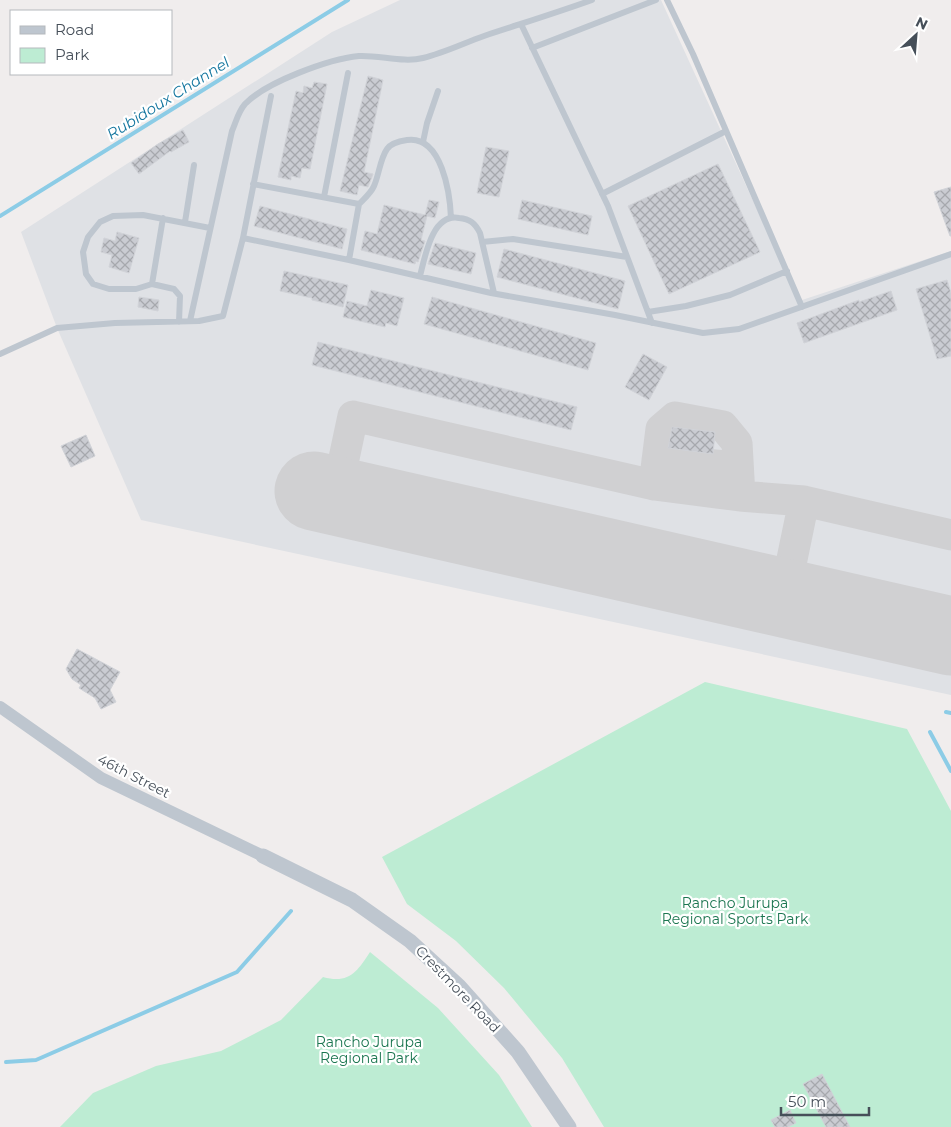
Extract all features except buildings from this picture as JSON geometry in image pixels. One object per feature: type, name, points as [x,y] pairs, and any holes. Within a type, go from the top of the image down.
[{"type":"street","name":"46th Street","points":[[0,707],[101,778],[263,856]]},
{"type":"street","name":"Crestmore Road","points":[[263,856],[352,900],[410,941],[459,986],[518,1052],[569,1127]]},
{"type":"lane","points":[[190,321],[232,131],[246,103],[289,76],[326,64],[359,56],[415,60],[592,0]]},
{"type":"lane","points":[[532,48],[656,0]]},
{"type":"lane","points":[[667,0],[693,54],[802,307]]},
{"type":"lane","points":[[521,24],[602,194],[652,322]]},
{"type":"lane","points":[[324,197],[348,73]]},
{"type":"lane","points":[[423,142],[438,90]]},
{"type":"lane","points":[[0,354],[57,328],[115,323],[179,322],[223,316],[243,238],[271,96]]},
{"type":"lane","points":[[602,194],[726,130]]},
{"type":"lane","points":[[349,260],[360,204],[374,187],[387,148],[398,141],[412,139],[423,142],[435,154],[444,175],[450,202],[451,218]]},
{"type":"lane","points":[[185,222],[194,165]]},
{"type":"lane","points":[[253,184],[360,204]]},
{"type":"lane","points":[[179,322],[180,296],[174,290],[152,284],[136,289],[109,289],[92,284],[86,274],[83,252],[88,237],[100,222],[112,216],[143,215],[210,228]]},
{"type":"lane","points":[[420,276],[429,240],[446,219],[456,217],[469,220],[476,225],[494,293]]},
{"type":"lane","points":[[152,284],[163,218]]},
{"type":"lane","points":[[243,238],[494,293],[703,333],[739,329],[951,254]]},
{"type":"lane","points":[[482,242],[513,239],[627,257]]},
{"type":"lane","points":[[648,312],[686,306],[730,295],[787,271]]},
{"type":"shaded area","points":[[400,0],[661,0],[799,301],[951,251],[951,695],[141,520],[57,328],[21,232],[332,32]]},
{"type":"green space","name":"Rancho Jurupa Regional Sports Park","points":[[705,682],[907,729],[951,811],[951,1127],[604,1127],[562,1058],[504,988],[456,941],[407,904],[382,857]]},
{"type":"green space","name":"Rancho Jurupa Regional Park","points":[[370,952],[438,1008],[499,1075],[532,1127],[60,1127],[93,1093],[156,1066],[221,1051],[281,1020],[323,977],[339,979],[351,975]]},
{"type":"waterway","name":"Rubidoux Channel","points":[[0,216],[348,0]]},
{"type":"waterway","points":[[946,712],[951,713]]},
{"type":"waterway","points":[[930,732],[951,771]]},
{"type":"waterway","points":[[6,1062],[36,1060],[237,972],[291,911]]},
{"type":"taxiway","points":[[336,496],[353,416],[654,485],[740,496],[804,501],[951,535]]},
{"type":"taxiway","points":[[654,485],[661,429],[675,417],[723,426],[737,443],[740,496]]},
{"type":"taxiway","points":[[657,460],[738,467]]},
{"type":"taxiway","points":[[784,598],[804,501]]},
{"type":"runway","points":[[314,491],[951,636]]}]
